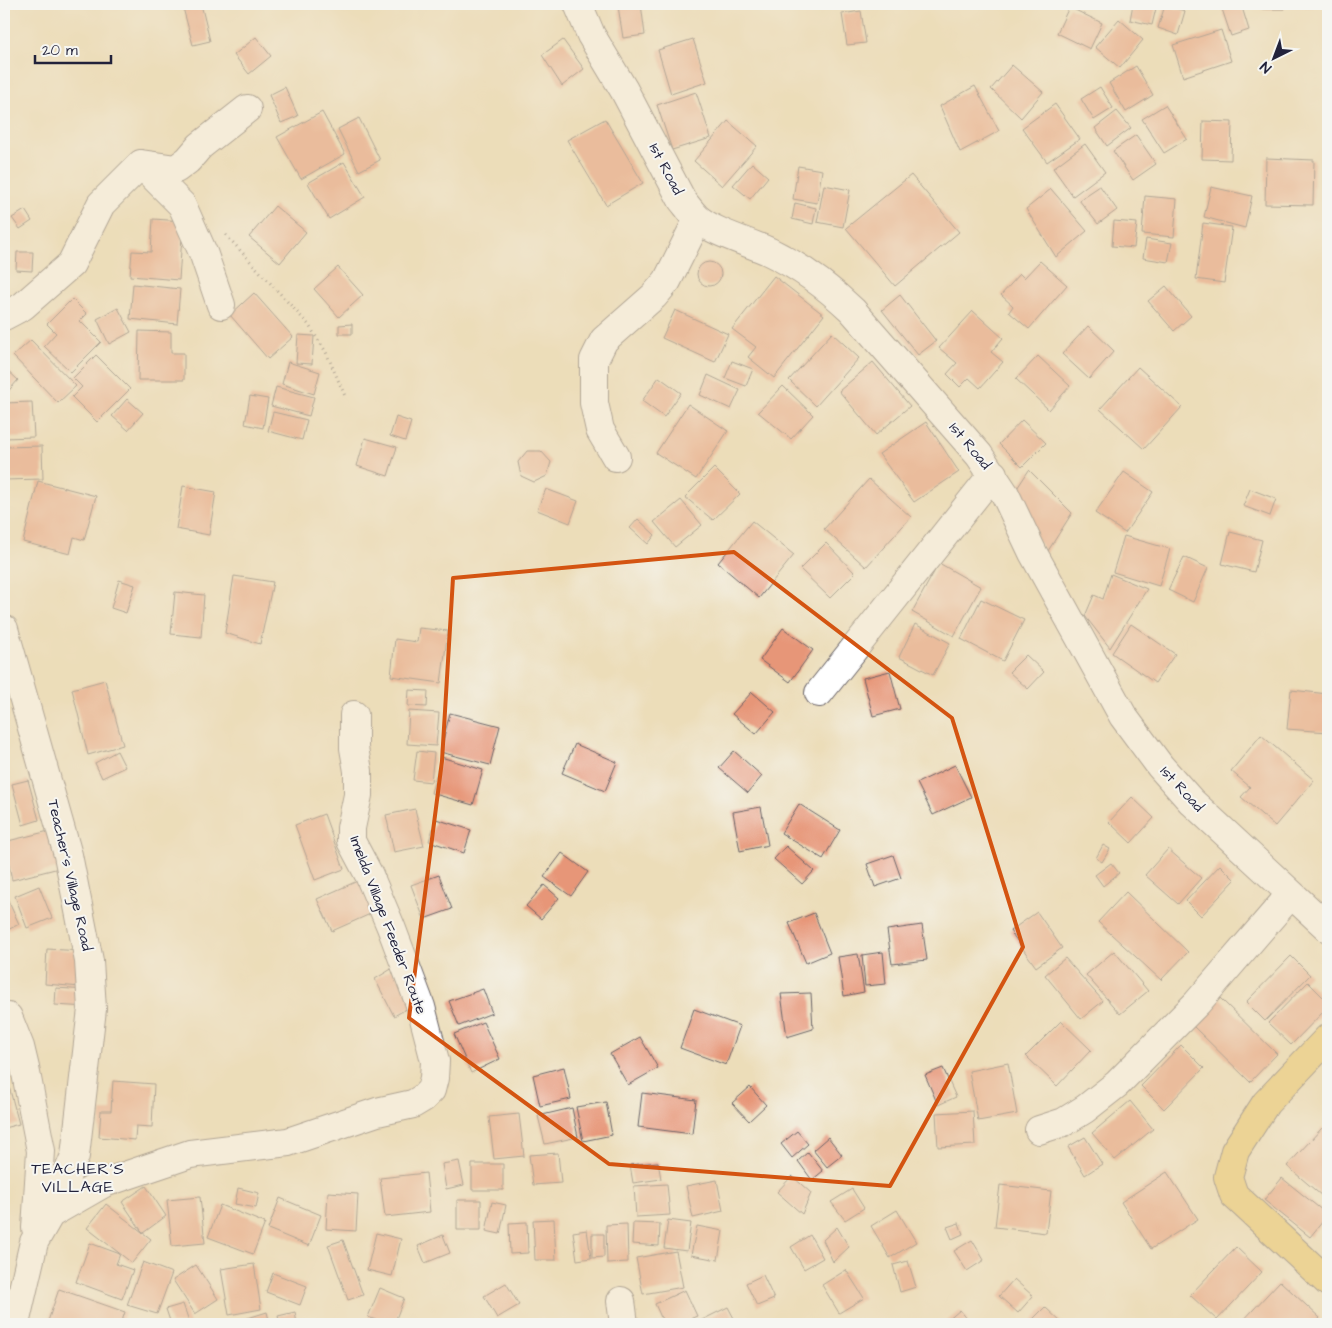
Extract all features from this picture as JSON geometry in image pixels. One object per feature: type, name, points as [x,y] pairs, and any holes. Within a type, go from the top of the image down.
[{"type":"main road","points":[[1328,1038],[1266,1103],[1236,1151],[1228,1177],[1234,1195],[1328,1282]]},
{"type":"street","name":"1st Road","points":[[578,4],[592,35],[624,90],[682,200],[698,218],[708,225],[772,253],[808,274],[831,290],[852,310],[979,455],[993,474],[1005,494],[1033,553],[1123,716],[1160,766],[1190,801],[1328,928]]},
{"type":"street","points":[[141,164],[176,169],[188,160],[200,146],[247,108]]},
{"type":"street","points":[[141,164],[182,205],[204,255],[221,305]]},
{"type":"street","points":[[4,316],[23,306],[71,264],[100,204],[141,164]]},
{"type":"street","points":[[616,457],[600,430],[594,403],[594,360],[604,340],[654,296],[667,281],[698,218]]},
{"type":"street","points":[[819,693],[993,474]]},
{"type":"street","name":"Teacher's Village Road","points":[[4,628],[68,855],[89,961],[92,1009],[75,1156],[50,1214],[34,1242],[15,1324]]},
{"type":"street","name":"Imelda Village Feeder Route","points":[[50,1214],[104,1183],[190,1154],[288,1142],[377,1112],[412,1104],[423,1098],[431,1090],[435,1061],[421,1008],[391,926],[352,841],[351,828],[358,794],[358,771],[354,748],[354,715]]},
{"type":"street","points":[[1039,1130],[1064,1122],[1086,1109],[1117,1084],[1151,1052],[1197,1003],[1291,894]]},
{"type":"street","points":[[8,1017],[20,1047],[41,1151],[34,1242]]},
{"type":"path","points":[[222,232],[308,324],[326,352],[345,396]]},
{"type":"highlighted area","points":[[734,552],[952,718],[1023,947],[890,1186],[609,1164],[409,1018],[442,761],[453,578]]},
{"type":"building","points":[[182,4],[201,4],[210,41],[193,45]]},
{"type":"building","points":[[641,4],[645,35],[623,38],[618,6]]},
{"type":"building","points":[[1133,4],[1157,4],[1152,25],[1130,20]]},
{"type":"building","points":[[1241,4],[1249,30],[1231,36],[1222,9]]},
{"type":"building","points":[[1262,4],[1284,4],[1284,9],[1262,9]]},
{"type":"building","points":[[1288,4],[1314,4],[1314,7],[1288,6]]},
{"type":"building","points":[[1165,5],[1185,11],[1178,35],[1158,28]]},
{"type":"building","points":[[1069,7],[1102,23],[1090,49],[1057,33]]},
{"type":"building","points":[[861,11],[866,43],[847,45],[842,14]]},
{"type":"building","points":[[1119,19],[1143,40],[1120,68],[1095,47]]},
{"type":"building","points":[[1221,30],[1231,61],[1183,77],[1173,45]]},
{"type":"building","points":[[256,37],[271,56],[249,74],[234,55]]},
{"type":"building","points":[[693,39],[707,82],[671,94],[658,50]]},
{"type":"building","points":[[563,40],[584,69],[562,86],[542,55]]},
{"type":"building","points":[[1012,65],[1043,92],[1021,118],[991,89]]},
{"type":"building","points":[[1136,66],[1153,95],[1126,112],[1109,83]]},
{"type":"building","points":[[975,86],[999,131],[960,152],[940,106]]},
{"type":"building","points":[[285,87],[298,116],[281,123],[269,95]]},
{"type":"building","points":[[1100,87],[1113,108],[1094,120],[1081,99]]},
{"type":"building","points":[[696,92],[711,138],[672,150],[657,105]]},
{"type":"building","points":[[1055,104],[1080,139],[1047,162],[1022,128]]},
{"type":"building","points":[[1165,105],[1187,139],[1164,153],[1142,119]]},
{"type":"building","points":[[1117,111],[1131,128],[1107,146],[1095,128]]},
{"type":"building","points":[[322,112],[345,154],[301,179],[277,137]]},
{"type":"building","points":[[359,118],[380,160],[359,171],[338,129]]},
{"type":"building","points":[[605,119],[643,183],[606,205],[567,140]]},
{"type":"building","points":[[728,121],[757,146],[722,186],[694,161]]},
{"type":"building","points":[[1203,121],[1232,122],[1231,160],[1202,159]]},
{"type":"building","points":[[1136,135],[1156,164],[1133,180],[1113,151]]},
{"type":"building","points":[[1085,144],[1105,172],[1073,196],[1053,168]]},
{"type":"building","points":[[1266,158],[1314,160],[1313,205],[1265,204]]},
{"type":"building","points":[[344,162],[365,197],[329,219],[308,183]]},
{"type":"building","points":[[752,163],[768,177],[750,199],[733,185]]},
{"type":"building","points":[[798,166],[822,170],[817,203],[793,199]]},
{"type":"building","points":[[911,175],[959,232],[895,286],[846,228]]},
{"type":"building","points":[[824,185],[850,190],[843,227],[817,222]]},
{"type":"building","points":[[1100,186],[1117,210],[1098,224],[1079,200]]},
{"type":"building","points":[[1211,187],[1252,196],[1245,228],[1204,217]]},
{"type":"building","points":[[1051,189],[1087,231],[1056,257],[1026,209]]},
{"type":"building","points":[[1145,196],[1177,199],[1174,237],[1142,234]]},
{"type":"building","points":[[795,203],[816,208],[813,224],[792,219]]},
{"type":"building","points":[[275,206],[306,232],[280,263],[249,237]]},
{"type":"building","points":[[25,210],[32,221],[20,229],[12,218]]},
{"type":"building","points":[[153,219],[183,221],[179,280],[130,276],[132,251],[151,252]]},
{"type":"building","points":[[1114,221],[1137,223],[1134,248],[1112,246]]},
{"type":"building","points":[[1203,223],[1232,227],[1224,283],[1196,279]]},
{"type":"building","points":[[1146,239],[1172,243],[1168,262],[1143,258]]},
{"type":"building","points":[[17,252],[33,252],[32,271],[16,270]]},
{"type":"building","points":[[1040,261],[1067,285],[1029,329],[1009,312],[1013,306],[1001,295],[1020,274],[1024,278]]},
{"type":"building","points":[[709,262],[718,265],[721,274],[718,283],[709,286],[700,283],[697,274],[700,265]]},
{"type":"building","points":[[338,267],[363,295],[339,317],[314,289]]},
{"type":"building","points":[[774,276],[824,315],[774,378],[748,357],[756,347],[732,329]]},
{"type":"building","points":[[133,284],[180,289],[177,324],[130,319]]},
{"type":"building","points":[[1166,286],[1191,316],[1174,331],[1148,301]]},
{"type":"building","points":[[254,293],[293,337],[268,359],[230,315]]},
{"type":"building","points":[[900,295],[936,341],[918,355],[882,310]]},
{"type":"building","points":[[72,299],[87,314],[80,321],[101,342],[71,372],[44,346],[56,333],[47,324]]},
{"type":"building","points":[[118,308],[131,332],[109,344],[97,319]]},
{"type":"building","points":[[675,310],[728,334],[715,362],[662,338]]},
{"type":"building","points":[[973,311],[1003,338],[991,352],[1003,362],[980,388],[969,378],[960,387],[947,374],[957,363],[939,348]]},
{"type":"building","points":[[352,324],[352,334],[339,334],[339,325]]},
{"type":"building","points":[[1088,326],[1114,351],[1089,379],[1062,354]]},
{"type":"building","points":[[139,331],[171,332],[171,353],[184,353],[184,380],[138,380]]},
{"type":"building","points":[[832,333],[859,358],[816,406],[789,380]]},
{"type":"building","points":[[298,335],[314,336],[312,364],[296,363]]},
{"type":"building","points":[[31,340],[76,386],[58,403],[13,356]]},
{"type":"building","points":[[96,355],[130,389],[97,422],[72,397],[82,387],[73,378]]},
{"type":"building","points":[[1038,356],[1070,386],[1049,410],[1016,379]]},
{"type":"building","points":[[732,361],[753,369],[746,386],[725,378]]},
{"type":"building","points":[[288,362],[320,372],[314,394],[282,384]]},
{"type":"building","points":[[873,362],[910,406],[876,435],[839,391]]},
{"type":"building","points":[[4,367],[18,380],[4,396]]},
{"type":"building","points":[[1138,367],[1182,407],[1144,449],[1100,409]]},
{"type":"building","points":[[708,375],[740,390],[731,409],[700,395]]},
{"type":"building","points":[[659,377],[681,393],[664,417],[642,401]]},
{"type":"building","points":[[783,386],[813,415],[791,439],[758,412]]},
{"type":"building","points":[[276,387],[314,397],[309,416],[271,406]]},
{"type":"building","points":[[250,396],[268,399],[263,428],[245,424]]},
{"type":"building","points":[[127,399],[143,413],[128,430],[112,416]]},
{"type":"building","points":[[32,402],[34,437],[4,438],[4,403]]},
{"type":"building","points":[[688,404],[728,431],[696,479],[656,453]]},
{"type":"building","points":[[273,412],[307,420],[302,440],[268,431]]},
{"type":"building","points":[[396,417],[411,422],[405,441],[390,436]]},
{"type":"building","points":[[1022,420],[1046,443],[1022,467],[999,444]]},
{"type":"building","points":[[926,422],[959,472],[914,502],[879,454]]},
{"type":"building","points":[[365,438],[397,447],[388,476],[357,466]]},
{"type":"building","points":[[42,446],[43,479],[4,480],[4,447]]},
{"type":"building","points":[[527,451],[541,451],[551,462],[547,476],[534,482],[521,476],[518,462]]},
{"type":"building","points":[[714,468],[740,494],[713,520],[685,497]]},
{"type":"building","points":[[1029,470],[1072,513],[1046,554],[1012,496]]},
{"type":"building","points":[[1124,472],[1153,492],[1125,533],[1095,513]]},
{"type":"building","points":[[869,479],[911,517],[866,567],[824,529]]},
{"type":"building","points":[[38,481],[96,496],[84,540],[74,537],[70,554],[23,542]]},
{"type":"building","points":[[183,486],[216,492],[209,535],[176,529]]},
{"type":"building","points":[[546,489],[578,501],[570,523],[537,510]]},
{"type":"building","points":[[1250,489],[1276,499],[1270,516],[1243,506]]},
{"type":"building","points":[[681,500],[702,525],[675,547],[654,522]]},
{"type":"building","points":[[638,519],[655,535],[648,544],[630,528]]},
{"type":"building","points":[[752,521],[794,555],[759,598],[718,563]]},
{"type":"building","points":[[1230,532],[1262,540],[1254,572],[1222,564]]},
{"type":"building","points":[[1124,536],[1170,549],[1159,586],[1113,572]]},
{"type":"building","points":[[826,543],[855,573],[830,598],[800,569]]},
{"type":"building","points":[[1184,557],[1208,568],[1193,602],[1168,590]]},
{"type":"building","points":[[939,563],[981,587],[954,636],[912,612]]},
{"type":"building","points":[[1111,574],[1147,589],[1110,648],[1085,616],[1094,595],[1103,599]]},
{"type":"building","points":[[234,576],[273,582],[260,644],[225,633]]},
{"type":"building","points":[[119,580],[135,585],[126,613],[111,608]]},
{"type":"building","points":[[175,592],[204,595],[201,637],[171,634]]},
{"type":"building","points":[[981,599],[1024,620],[1003,661],[961,639]]},
{"type":"building","points":[[915,624],[950,643],[933,675],[899,657]]},
{"type":"building","points":[[1131,624],[1175,654],[1155,683],[1112,653]]},
{"type":"building","points":[[419,628],[448,631],[441,683],[391,676],[395,639],[417,642]]},
{"type":"building","points":[[783,628],[813,650],[790,682],[760,660]]},
{"type":"building","points":[[1026,655],[1044,672],[1028,689],[1009,672]]},
{"type":"building","points":[[890,671],[900,709],[873,716],[863,678]]},
{"type":"building","points":[[105,680],[123,745],[88,755],[72,689]]},
{"type":"building","points":[[409,690],[428,691],[427,707],[408,706]]},
{"type":"building","points":[[1291,690],[1328,694],[1328,732],[1287,729]]},
{"type":"building","points":[[752,692],[775,712],[756,734],[732,714]]},
{"type":"building","points":[[409,711],[439,713],[436,746],[407,744]]},
{"type":"building","points":[[450,713],[500,726],[490,765],[440,752]]},
{"type":"building","points":[[1261,735],[1314,780],[1275,826],[1241,797],[1250,787],[1231,771]]},
{"type":"building","points":[[575,744],[617,762],[605,791],[562,773]]},
{"type":"building","points":[[117,751],[125,767],[102,778],[95,763]]},
{"type":"building","points":[[417,751],[434,753],[431,782],[413,780]]},
{"type":"building","points":[[734,751],[762,776],[748,793],[719,768]]},
{"type":"building","points":[[441,757],[483,770],[473,805],[431,793]]},
{"type":"building","points":[[955,765],[971,797],[933,815],[917,783]]},
{"type":"building","points":[[28,780],[39,820],[23,825],[12,784]]},
{"type":"building","points":[[1132,797],[1154,818],[1131,843],[1109,822]]},
{"type":"building","points":[[799,804],[840,830],[823,859],[781,833]]},
{"type":"building","points":[[761,807],[768,845],[740,851],[733,812]]},
{"type":"building","points":[[415,809],[424,846],[394,852],[386,815]]},
{"type":"building","points":[[324,814],[344,869],[315,880],[295,825]]},
{"type":"building","points":[[436,819],[471,830],[464,853],[429,841]]},
{"type":"building","points":[[53,830],[63,867],[12,880],[4,842]]},
{"type":"building","points":[[1103,845],[1110,849],[1102,862],[1096,858]]},
{"type":"building","points":[[786,846],[814,871],[802,884],[774,859]]},
{"type":"building","points":[[1168,849],[1201,878],[1178,904],[1145,875]]},
{"type":"building","points":[[562,853],[588,872],[571,896],[544,877]]},
{"type":"building","points":[[893,855],[901,878],[875,887],[867,864]]},
{"type":"building","points":[[1111,863],[1119,873],[1103,886],[1095,875]]},
{"type":"building","points":[[1220,865],[1235,880],[1201,916],[1186,901]]},
{"type":"building","points":[[439,875],[452,909],[424,919],[411,885]]},
{"type":"building","points":[[362,879],[377,911],[332,931],[317,899]]},
{"type":"building","points":[[544,885],[559,898],[541,919],[526,906]]},
{"type":"building","points":[[39,886],[52,918],[27,928],[15,896]]},
{"type":"building","points":[[1126,892],[1188,952],[1161,980],[1098,922]]},
{"type":"building","points":[[6,896],[19,924],[4,932],[4,897]]},
{"type":"building","points":[[1037,912],[1062,948],[1036,967],[1010,931]]},
{"type":"building","points":[[814,913],[830,953],[806,963],[789,923]]},
{"type":"building","points":[[922,925],[927,960],[892,964],[887,930]]},
{"type":"building","points":[[47,949],[83,951],[81,987],[45,984]]},
{"type":"building","points":[[1114,951],[1148,991],[1120,1014],[1086,975]]},
{"type":"building","points":[[883,952],[886,984],[865,986],[862,955]]},
{"type":"building","points":[[858,954],[864,992],[844,996],[838,957]]},
{"type":"building","points":[[1291,956],[1310,975],[1265,1021],[1246,1002]]},
{"type":"building","points":[[1065,958],[1103,1001],[1081,1019],[1045,975]]},
{"type":"building","points":[[393,968],[415,1004],[394,1016],[375,979]]},
{"type":"building","points":[[1308,982],[1328,1002],[1328,1007],[1291,1045],[1268,1023]]},
{"type":"building","points":[[56,988],[87,990],[87,1007],[55,1005]]},
{"type":"building","points":[[483,989],[492,1013],[459,1026],[449,1001]]},
{"type":"building","points":[[811,993],[813,1029],[787,1037],[781,994]]},
{"type":"building","points":[[1220,998],[1277,1054],[1250,1082],[1193,1026]]},
{"type":"building","points":[[694,1009],[740,1026],[726,1065],[680,1048]]},
{"type":"building","points":[[1061,1021],[1091,1050],[1057,1086],[1026,1056]]},
{"type":"building","points":[[483,1022],[500,1059],[471,1073],[454,1034]]},
{"type":"building","points":[[640,1037],[658,1068],[628,1085],[610,1054]]},
{"type":"building","points":[[1181,1045],[1204,1068],[1164,1109],[1141,1086]]},
{"type":"building","points":[[1008,1063],[1017,1114],[978,1121],[969,1071]]},
{"type":"building","points":[[564,1067],[571,1099],[540,1106],[533,1075]]},
{"type":"building","points":[[943,1068],[956,1097],[938,1105],[925,1075]]},
{"type":"building","points":[[6,1075],[19,1124],[4,1128],[4,1076]]},
{"type":"building","points":[[113,1081],[154,1084],[152,1127],[136,1126],[135,1140],[99,1137],[101,1111],[111,1111]]},
{"type":"building","points":[[750,1087],[766,1105],[749,1121],[732,1103]]},
{"type":"building","points":[[642,1093],[696,1100],[692,1134],[638,1127]]},
{"type":"building","points":[[1130,1101],[1153,1129],[1115,1160],[1092,1133]]},
{"type":"building","points":[[606,1102],[612,1135],[583,1141],[576,1107]]},
{"type":"building","points":[[572,1108],[578,1137],[545,1144],[538,1116]]},
{"type":"building","points":[[973,1111],[975,1145],[938,1147],[936,1113]]},
{"type":"building","points":[[519,1114],[524,1156],[494,1159],[489,1117]]},
{"type":"building","points":[[1322,1128],[1328,1134],[1328,1189],[1322,1196],[1287,1166]]},
{"type":"building","points":[[797,1131],[808,1144],[792,1158],[781,1144]]},
{"type":"building","points":[[828,1137],[842,1155],[827,1167],[813,1150]]},
{"type":"building","points":[[1085,1137],[1102,1164],[1085,1175],[1068,1147]]},
{"type":"building","points":[[808,1152],[823,1171],[812,1180],[798,1161]]},
{"type":"building","points":[[558,1153],[561,1183],[533,1185],[529,1155]]},
{"type":"building","points":[[459,1161],[464,1185],[446,1189],[442,1164]]},
{"type":"building","points":[[658,1162],[661,1179],[633,1183],[630,1165]]},
{"type":"building","points":[[472,1164],[503,1164],[503,1190],[472,1190]]},
{"type":"building","points":[[1167,1172],[1198,1219],[1151,1249],[1121,1202]]},
{"type":"building","points":[[426,1173],[430,1212],[385,1217],[380,1178]]},
{"type":"building","points":[[792,1176],[811,1193],[802,1214],[777,1192]]},
{"type":"building","points":[[1282,1178],[1328,1215],[1310,1237],[1264,1200]]},
{"type":"building","points":[[717,1180],[723,1211],[693,1218],[686,1186]]},
{"type":"building","points":[[667,1184],[670,1215],[636,1217],[634,1186]]},
{"type":"building","points":[[1000,1185],[1051,1191],[1046,1233],[995,1227]]},
{"type":"building","points":[[146,1186],[166,1216],[143,1233],[122,1202]]},
{"type":"building","points":[[238,1188],[259,1193],[256,1208],[235,1204]]},
{"type":"building","points":[[852,1189],[864,1208],[845,1220],[831,1202]]},
{"type":"building","points":[[328,1192],[358,1194],[356,1231],[326,1229]]},
{"type":"building","points":[[200,1197],[205,1243],[172,1246],[167,1200]]},
{"type":"building","points":[[280,1198],[321,1215],[309,1246],[268,1229]]},
{"type":"building","points":[[457,1200],[481,1200],[481,1230],[457,1230]]},
{"type":"building","points":[[492,1202],[506,1205],[500,1234],[486,1231]]},
{"type":"building","points":[[106,1204],[151,1239],[132,1263],[87,1228]]},
{"type":"building","points":[[220,1205],[265,1223],[253,1254],[208,1237]]},
{"type":"building","points":[[897,1210],[916,1242],[890,1258],[871,1226]]},
{"type":"building","points":[[554,1219],[556,1260],[535,1260],[533,1220]]},
{"type":"building","points":[[668,1220],[691,1223],[687,1251],[664,1248]]},
{"type":"building","points":[[527,1222],[528,1253],[510,1254],[509,1223]]},
{"type":"building","points":[[633,1223],[660,1224],[659,1246],[632,1244]]},
{"type":"building","points":[[959,1223],[963,1234],[952,1239],[947,1227]]},
{"type":"building","points":[[627,1224],[628,1262],[607,1263],[606,1225]]},
{"type":"building","points":[[697,1226],[723,1231],[718,1260],[691,1255]]},
{"type":"building","points":[[837,1227],[849,1247],[833,1262],[823,1240]]},
{"type":"building","points":[[587,1230],[591,1258],[577,1260],[573,1232]]},
{"type":"building","points":[[376,1233],[401,1239],[392,1276],[367,1270]]},
{"type":"building","points":[[592,1234],[604,1234],[604,1257],[592,1258]]},
{"type":"building","points":[[443,1235],[450,1253],[425,1263],[418,1246]]},
{"type":"building","points":[[810,1235],[823,1258],[804,1269],[791,1247]]},
{"type":"building","points":[[343,1240],[363,1295],[348,1300],[328,1245]]},
{"type":"building","points":[[972,1240],[984,1260],[967,1271],[954,1251]]},
{"type":"building","points":[[90,1243],[120,1254],[116,1264],[133,1270],[122,1299],[76,1282]]},
{"type":"building","points":[[1236,1247],[1262,1272],[1217,1320],[1190,1295]]},
{"type":"building","points":[[676,1251],[683,1287],[643,1294],[636,1258]]},
{"type":"building","points":[[908,1261],[916,1287],[900,1292],[893,1265]]},
{"type":"building","points":[[143,1262],[172,1273],[157,1314],[127,1305]]},
{"type":"building","points":[[254,1264],[261,1309],[229,1315],[221,1269]]},
{"type":"building","points":[[196,1265],[218,1299],[195,1314],[173,1280]]},
{"type":"building","points":[[846,1270],[864,1298],[839,1313],[822,1285]]},
{"type":"building","points":[[273,1273],[307,1286],[300,1305],[266,1292]]},
{"type":"building","points":[[763,1275],[774,1299],[757,1306],[746,1283]]},
{"type":"building","points":[[1014,1279],[1033,1296],[1018,1313],[999,1296]]},
{"type":"building","points":[[1280,1281],[1320,1318],[1314,1324],[1240,1324]]},
{"type":"building","points":[[506,1283],[519,1305],[497,1318],[484,1296]]},
{"type":"building","points":[[380,1288],[404,1298],[394,1324],[386,1324],[368,1317]]},
{"type":"building","points":[[59,1289],[125,1312],[121,1324],[47,1324]]},
{"type":"building","points":[[685,1290],[697,1316],[678,1324],[664,1324],[655,1304]]},
{"type":"building","points":[[183,1304],[190,1324],[171,1324],[166,1309]]},
{"type":"building","points":[[728,1307],[737,1324],[694,1324]]},
{"type":"building","points":[[1045,1307],[1063,1324],[1036,1324],[1032,1320]]},
{"type":"building","points":[[960,1310],[968,1320],[963,1324],[950,1324],[947,1321]]},
{"type":"building","points":[[267,1312],[270,1324],[229,1324]]},
{"type":"building","points":[[295,1312],[297,1324],[280,1324],[278,1316]]},
{"type":"district","name":"TEACHER'S VILLAGE","points":[[78,1178]]}]
